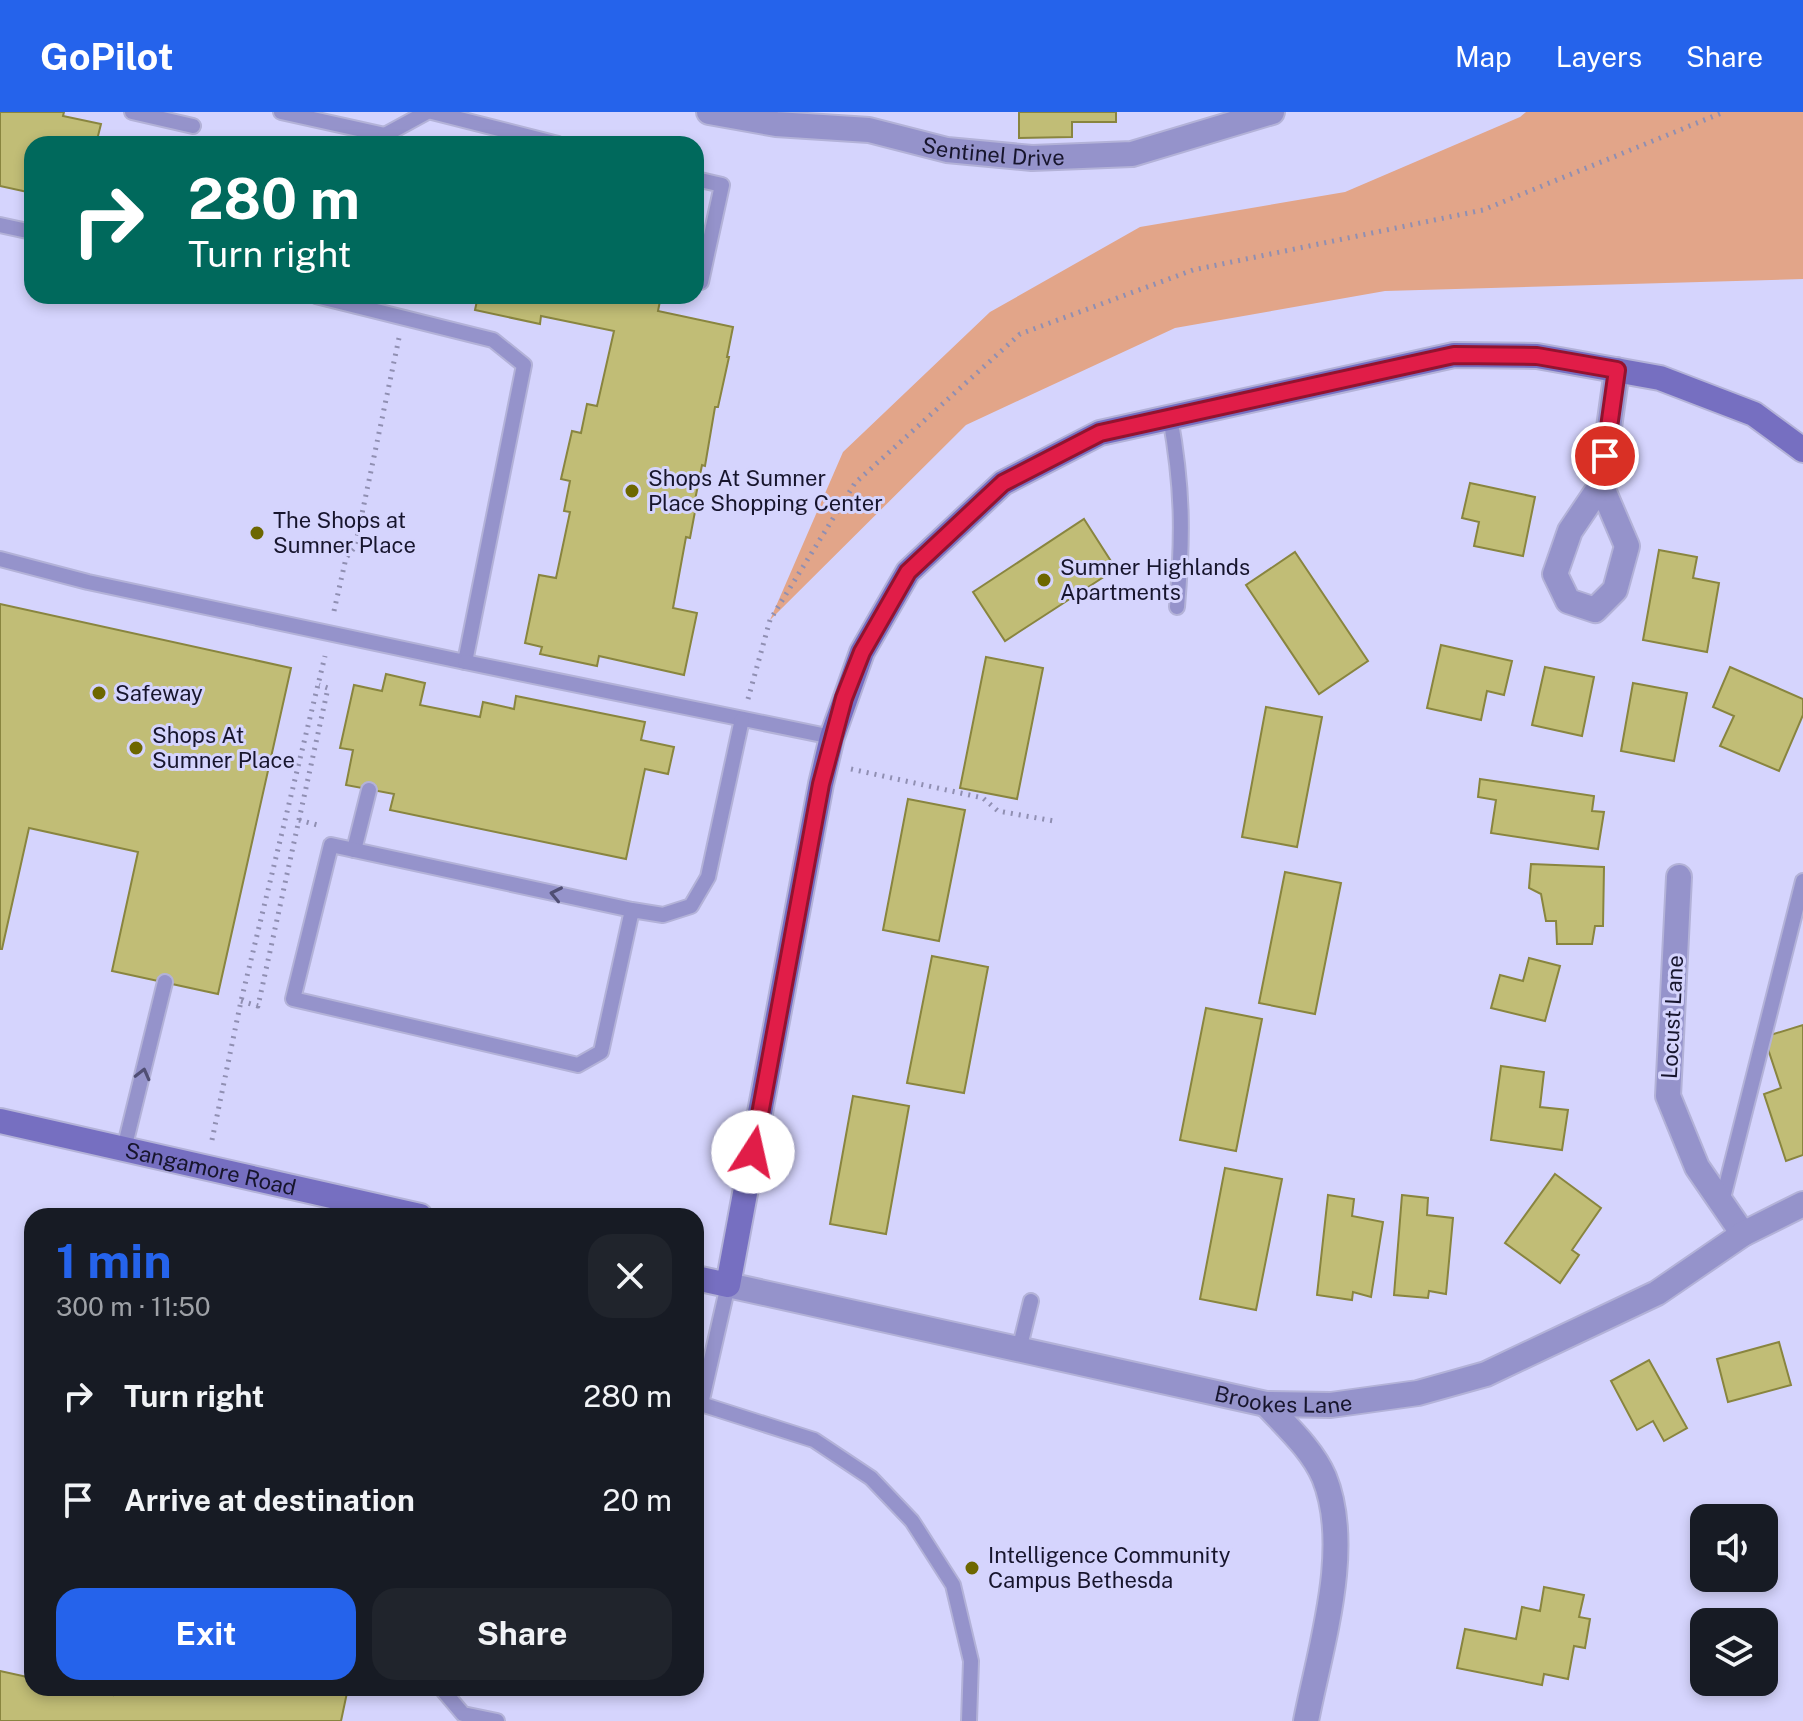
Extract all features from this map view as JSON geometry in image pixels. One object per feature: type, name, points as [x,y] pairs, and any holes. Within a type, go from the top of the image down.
[{"type":"street","name":"Sentinel Drive","points":[[709,112],[776,124],[869,130],[947,150],[1032,158],[1132,154],[1272,112]]},
{"type":"street","points":[[704,1280],[728,1285],[832,737],[862,652],[908,572],[1003,483],[1100,433],[1454,355],[1537,356],[1660,378],[1754,414],[1803,450]]},
{"type":"street","points":[[1601,485],[1617,370]]},
{"type":"street","name":"Locust Lane","points":[[1679,877],[1668,1096],[1697,1167],[1743,1234]]},
{"type":"street","name":"Sangamore Road","points":[[0,1121],[385,1208]]},
{"type":"street","name":"Brookes Lane","points":[[728,1285],[1266,1404],[1331,1405],[1418,1393],[1486,1374],[1657,1293],[1743,1234],[1803,1204]]},
{"type":"street","points":[[1266,1404],[1302,1444],[1323,1475],[1335,1514],[1337,1559],[1306,1721]]},
{"type":"lane","points":[[132,112],[193,126]]},
{"type":"lane","points":[[281,112],[373,136]]},
{"type":"lane","points":[[389,136],[430,112],[526,136]]},
{"type":"lane","points":[[704,181],[722,185],[704,268]]},
{"type":"lane","points":[[0,225],[24,230]]},
{"type":"lane","points":[[362,304],[493,340],[524,365],[465,662]]},
{"type":"lane","points":[[1170,417],[1180,472],[1182,518],[1177,607]]},
{"type":"lane","points":[[0,559],[88,582],[832,737]]},
{"type":"lane","points":[[632,910],[601,1052],[578,1065],[293,999],[331,845],[632,910],[663,915],[691,906],[708,877],[742,719]]},
{"type":"lane","points":[[354,850],[369,790]]},
{"type":"lane","points":[[1722,1203],[1803,881]]},
{"type":"lane","points":[[124,1149],[165,982]]},
{"type":"lane","points":[[704,1383],[728,1285]]},
{"type":"lane","points":[[1019,1350],[1031,1301]]},
{"type":"lane","points":[[704,1406],[814,1440],[871,1478],[912,1521],[953,1585],[971,1661],[969,1721]]},
{"type":"lane","points":[[448,1696],[463,1714],[497,1721]]},
{"type":"path","points":[[742,719],[770,620],[855,483],[1020,334],[1193,270],[1483,210],[1724,112]]},
{"type":"path","points":[[212,1140],[241,1001],[319,685],[346,558],[355,547],[400,336],[411,318]]},
{"type":"path","points":[[241,1001],[258,1006],[328,688],[319,685]]},
{"type":"path","points":[[844,778],[846,768],[983,798],[998,811],[1054,821]]},
{"type":"shaded area","points":[[1526,112],[1803,112],[1803,279],[1385,291],[1175,328],[966,425],[770,620],[843,452],[990,312],[1140,227],[1345,192]]},
{"type":"building","points":[[0,112],[64,112],[63,116],[101,124],[98,136],[24,136],[24,191],[0,186]]},
{"type":"building","points":[[1019,112],[1116,112],[1116,122],[1072,122],[1072,137],[1019,138]]},
{"type":"building","name":"Shops At Sumner Place Shopping Center","points":[[476,304],[659,304],[658,311],[733,327],[673,608],[697,613],[684,675],[599,656],[597,666],[540,654],[542,647],[525,643],[539,575],[556,578],[570,512],[564,511],[570,481],[561,479],[572,431],[581,433],[587,404],[597,406],[614,331],[541,316],[540,324],[475,310]]},
{"type":"building","points":[[1470,483],[1535,497],[1523,556],[1474,546],[1479,522],[1462,518]]},
{"type":"building","name":"Sumner Highlands Apartments","points":[[1084,519],[1116,569],[1005,641],[973,592]]},
{"type":"building","points":[[1659,550],[1697,557],[1693,578],[1719,583],[1707,652],[1643,640]]},
{"type":"building","points":[[1295,552],[1368,661],[1319,694],[1246,585]]},
{"type":"building","name":"Shops At Sumner Place","points":[[0,604],[291,668],[218,994],[112,971],[138,852],[29,828],[0,949]]},
{"type":"building","points":[[1441,645],[1512,661],[1504,695],[1487,691],[1481,720],[1427,708]]},
{"type":"building","name":"Sumner Highlands Apartments","points":[[986,657],[1043,668],[1017,799],[960,788]]},
{"type":"building","points":[[1545,667],[1594,677],[1582,736],[1532,725]]},
{"type":"building","points":[[1730,667],[1803,699],[1803,715],[1779,771],[1720,746],[1734,716],[1713,707]]},
{"type":"building","points":[[386,674],[425,683],[420,705],[480,717],[483,702],[514,709],[516,696],[645,722],[641,740],[674,747],[668,774],[645,769],[626,859],[390,810],[394,794],[346,785],[353,750],[340,748],[354,685],[382,691]]},
{"type":"building","points":[[1633,683],[1687,693],[1674,761],[1621,751]]},
{"type":"building","points":[[1266,707],[1322,717],[1297,847],[1242,837]]},
{"type":"building","points":[[1480,779],[1594,796],[1592,811],[1604,812],[1598,849],[1491,833],[1496,800],[1478,797]]},
{"type":"building","points":[[908,799],[965,810],[939,941],[883,930]]},
{"type":"building","points":[[1531,864],[1604,867],[1603,926],[1595,926],[1592,944],[1557,944],[1556,921],[1546,921],[1541,894],[1529,888]]},
{"type":"building","points":[[1285,872],[1341,883],[1315,1014],[1259,1003]]},
{"type":"building","points":[[932,956],[988,967],[964,1093],[907,1083]]},
{"type":"building","points":[[1529,958],[1560,966],[1545,1021],[1491,1008],[1500,975],[1523,981]]},
{"type":"building","points":[[1206,1008],[1262,1019],[1236,1151],[1180,1140]]},
{"type":"building","points":[[1803,1025],[1803,1155],[1786,1161],[1764,1094],[1781,1088],[1764,1037]]},
{"type":"building","points":[[1501,1066],[1544,1072],[1540,1107],[1568,1110],[1562,1150],[1491,1140]]},
{"type":"building","points":[[853,1096],[909,1106],[886,1234],[830,1224]]},
{"type":"building","points":[[1225,1168],[1282,1179],[1256,1310],[1200,1299]]},
{"type":"building","points":[[1555,1174],[1601,1208],[1572,1250],[1579,1255],[1560,1283],[1505,1243]]},
{"type":"building","points":[[1328,1195],[1354,1199],[1352,1216],[1383,1222],[1371,1297],[1353,1292],[1352,1300],[1317,1295]]},
{"type":"building","points":[[1402,1195],[1428,1198],[1427,1215],[1453,1218],[1446,1294],[1429,1291],[1428,1298],[1394,1295]]},
{"type":"building","points":[[1779,1342],[1791,1385],[1728,1402],[1717,1359]]},
{"type":"building","points":[[1649,1360],[1687,1428],[1664,1441],[1653,1421],[1637,1430],[1611,1381]]},
{"type":"building","points":[[1544,1587],[1584,1595],[1579,1617],[1590,1619],[1585,1648],[1574,1646],[1568,1679],[1544,1674],[1542,1685],[1457,1668],[1465,1629],[1516,1639],[1522,1607],[1540,1611]]},
{"type":"building","points":[[0,1671],[24,1676],[24,1696],[346,1696],[341,1721],[0,1721]]},
{"type":"place","name":"Shops At Sumner Place Shopping Center","points":[[632,491]]},
{"type":"place","name":"The Shops at Sumner Place","points":[[257,533]]},
{"type":"place","name":"Sumner Highlands Apartments","points":[[1044,580]]},
{"type":"place","name":"Safeway","points":[[99,693]]},
{"type":"place","name":"Shops At Sumner Place","points":[[136,748]]},
{"type":"place","name":"Intelligence Community Campus Bethesda","points":[[972,1568]]},
{"type":"route","points":[[753,1152],[821,784],[844,698],[862,652],[908,572],[1003,483],[1100,433],[1454,355],[1537,356],[1617,370],[1605,456]]}]
